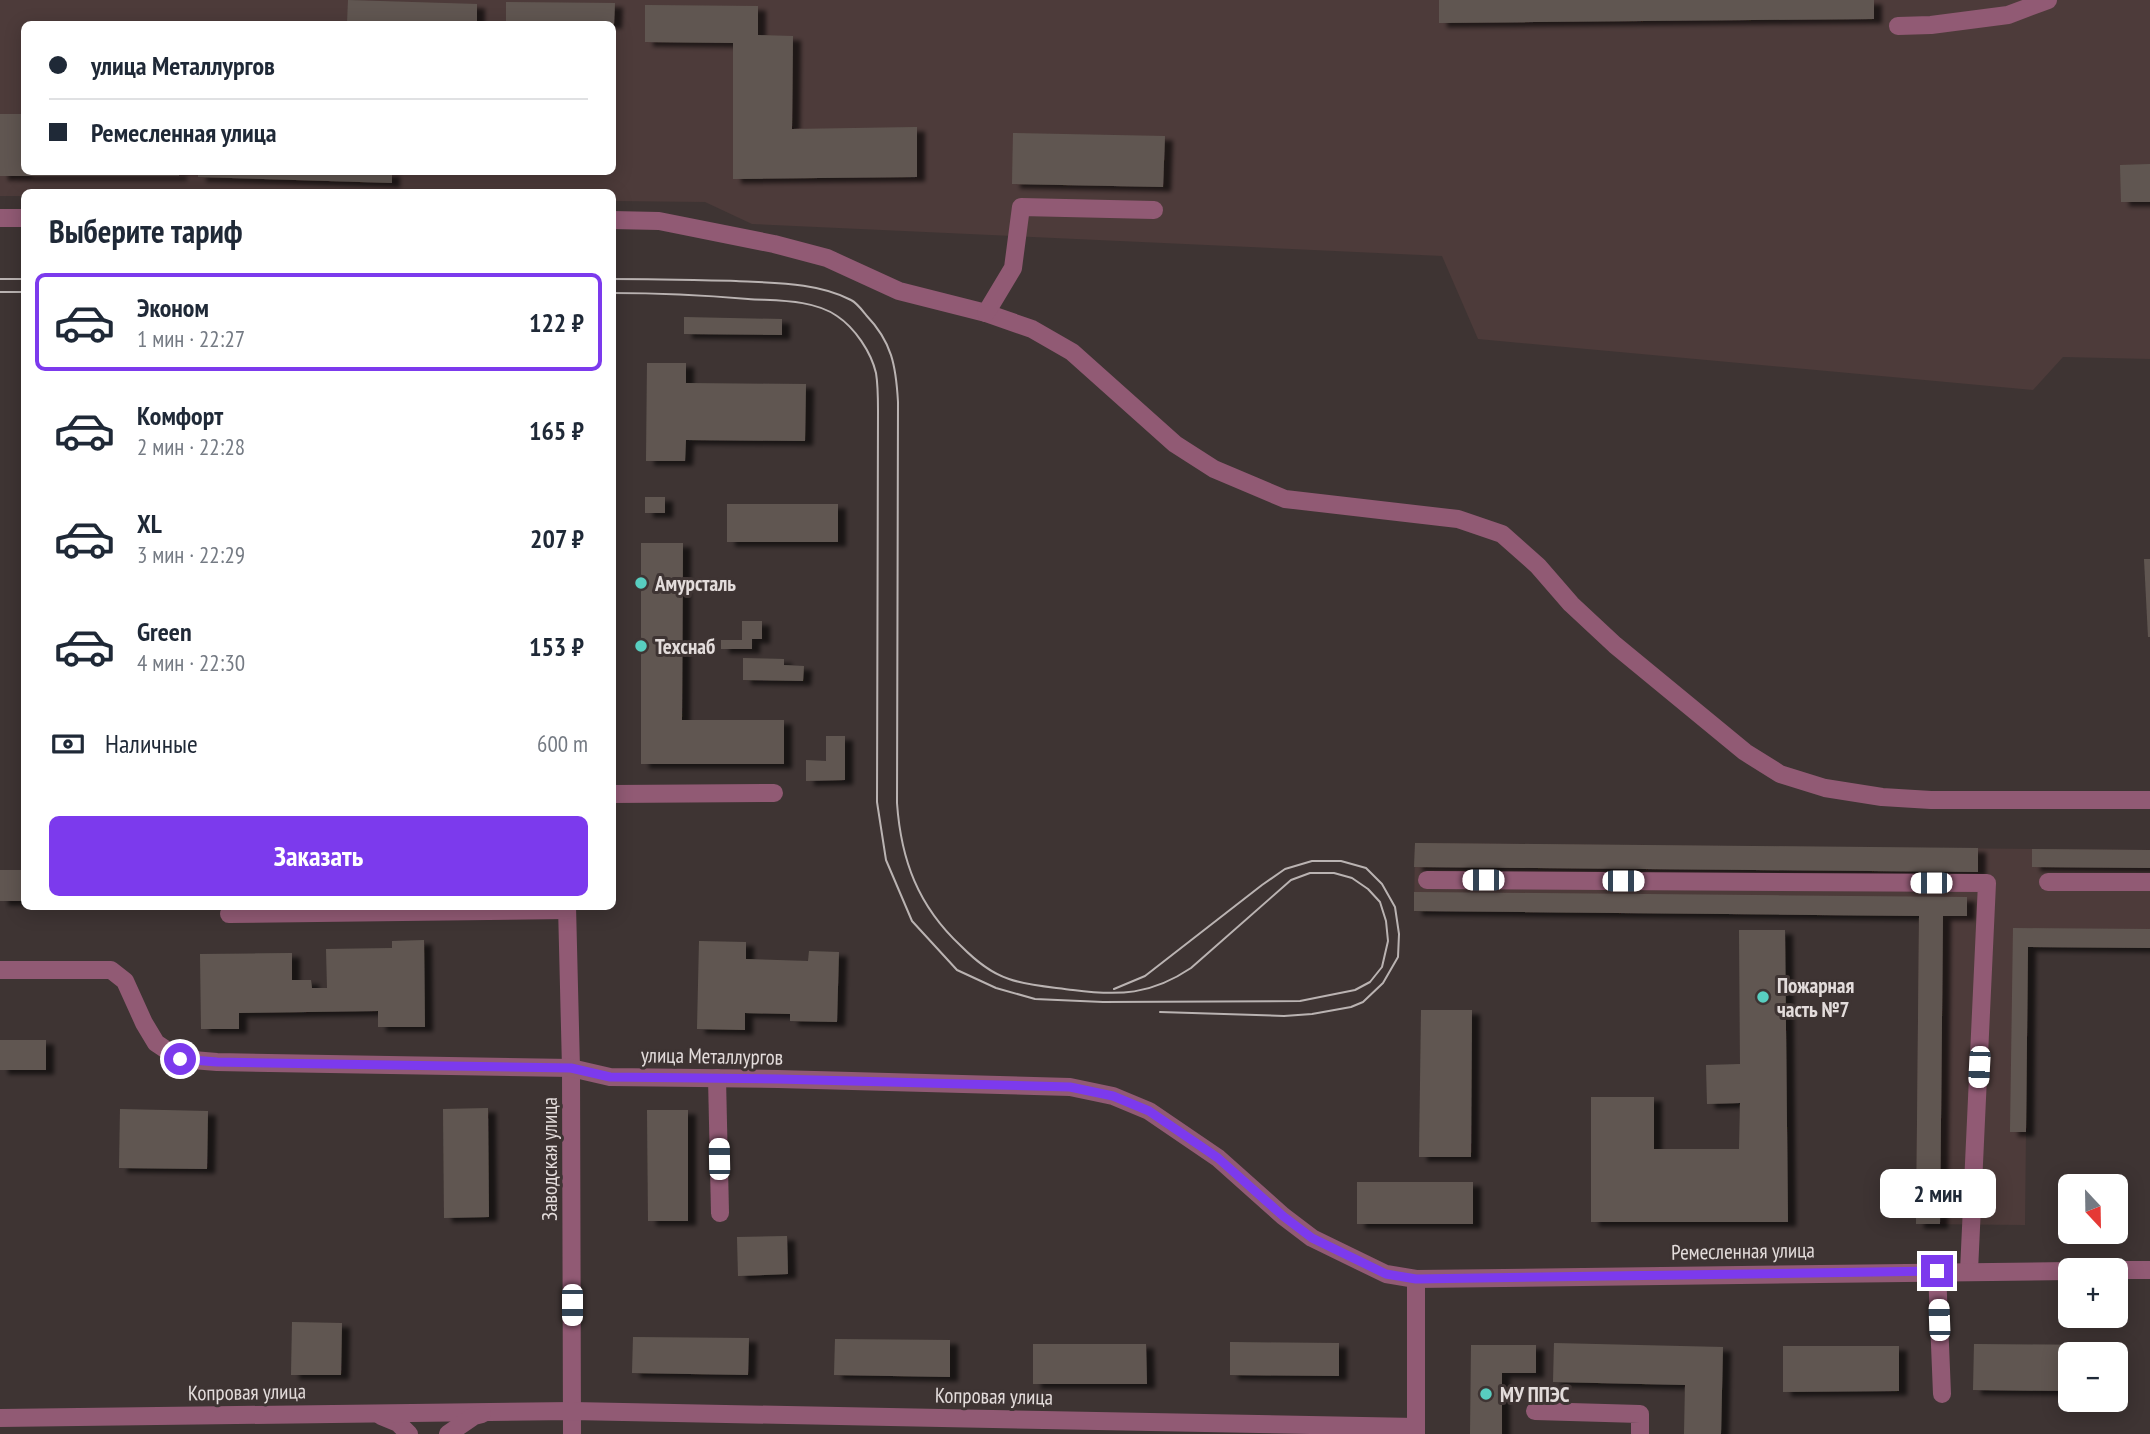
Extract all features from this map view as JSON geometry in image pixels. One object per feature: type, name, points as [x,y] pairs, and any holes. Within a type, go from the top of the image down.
[{"type":"street","points":[[1898,26],[1931,25],[2008,15],[2048,0]]},
{"type":"street","points":[[986,313],[1013,268],[1021,207],[1154,210]]},
{"type":"street","points":[[0,218],[21,218]]},
{"type":"street","points":[[616,220],[659,221],[774,244],[827,258],[899,291],[986,313],[1032,329],[1072,352],[1175,444],[1214,469],[1285,499],[1458,519],[1502,534],[1538,566],[1571,604],[1615,645],[1745,752],[1780,774],[1825,788],[1882,797],[1931,800],[2150,800]]},
{"type":"street","points":[[616,794],[774,793]]},
{"type":"street","points":[[1427,880],[1987,883],[1969,1271]]},
{"type":"street","points":[[2048,882],[2150,883]]},
{"type":"street","points":[[229,914],[454,910]]},
{"type":"street","name":"Заводская улица","points":[[567,910],[571,1068],[572,1434]]},
{"type":"street","name":"улица Металлургов","points":[[0,970],[111,970],[125,981],[156,1043],[180,1059],[217,1062],[571,1068],[610,1077],[1070,1087],[1113,1096],[1149,1111],[1198,1143],[1312,1238],[1386,1274],[1416,1279]]},
{"type":"street","points":[[717,1078],[720,1213]]},
{"type":"street","name":"Ремесленная улица","points":[[1416,1279],[2058,1270]]},
{"type":"street","name":"Ремесленная улица","points":[[2128,1270],[2150,1270]]},
{"type":"street","points":[[1937,1271],[1942,1394]]},
{"type":"street","points":[[1416,1279],[1416,1430]]},
{"type":"street","name":"Копровая улица","points":[[0,1418],[572,1410],[1416,1430]]},
{"type":"street","points":[[448,1434],[474,1416],[495,1411]]},
{"type":"street","points":[[1535,1411],[1640,1414],[1640,1434]]},
{"type":"street","points":[[371,1413],[398,1423],[409,1434]]},
{"type":"shaded area","points":[[0,0],[2150,0],[2150,359],[2063,357],[2033,390],[1478,339],[1442,256],[752,224],[705,202],[616,201],[616,189],[21,189],[21,196],[0,196]]},
{"type":"shaded area","points":[[1415,843],[2150,850],[2150,948],[2028,947],[2025,1225],[1916,1224],[1919,916],[1414,911]]},
{"type":"building","points":[[348,0],[477,4],[477,21],[347,21]]},
{"type":"building","points":[[1439,0],[1874,0],[1874,19],[1439,23]]},
{"type":"building","points":[[506,2],[615,3],[614,21],[506,21]]},
{"type":"building","points":[[645,5],[758,6],[758,35],[793,36],[792,129],[917,127],[917,177],[733,179],[733,43],[645,42]]},
{"type":"building","points":[[0,114],[21,114],[21,175],[179,175],[179,176],[0,176]]},
{"type":"building","points":[[1013,133],[1165,136],[1163,187],[1012,184]]},
{"type":"building","points":[[2150,164],[2150,202],[2121,202],[2120,165]]},
{"type":"building","points":[[392,175],[392,183],[198,177]]},
{"type":"building","points":[[684,317],[782,319],[782,335],[684,334]]},
{"type":"building","points":[[647,363],[686,363],[686,383],[806,384],[805,441],[686,440],[685,461],[646,461]]},
{"type":"building","points":[[645,497],[665,497],[665,513],[645,513]]},
{"type":"building","points":[[727,504],[838,504],[838,542],[727,542]]},
{"type":"building","points":[[641,543],[683,543],[682,720],[784,720],[784,764],[641,764]]},
{"type":"building","points":[[2144,559],[2150,559],[2150,637],[2148,637]]},
{"type":"building","points":[[742,621],[762,621],[762,639],[752,639],[752,649],[721,649],[721,640],[742,640]]},
{"type":"building","points":[[743,658],[784,659],[784,665],[804,666],[803,681],[743,680]]},
{"type":"building","points":[[826,736],[845,736],[845,780],[806,781],[806,760],[826,761]]},
{"type":"building","points":[[1415,843],[1978,848],[1978,872],[1414,867]]},
{"type":"building","points":[[2032,849],[2150,850],[2150,868],[2032,867]]},
{"type":"building","points":[[0,870],[21,870],[21,901],[0,901]]},
{"type":"building","points":[[1414,892],[1967,897],[1967,916],[1943,916],[1940,1224],[1916,1224],[1919,916],[1414,911]]},
{"type":"building","points":[[2013,928],[2150,929],[2150,948],[2028,947],[2026,1132],[2010,1132]]},
{"type":"building","points":[[1739,930],[1785,930],[1788,1222],[1591,1222],[1591,1097],[1654,1097],[1654,1149],[1739,1149],[1740,1103],[1707,1104],[1706,1065],[1740,1064]]},
{"type":"building","points":[[424,940],[425,1027],[378,1027],[378,1011],[239,1013],[239,1029],[201,1029],[200,954],[292,953],[292,980],[311,980],[312,988],[327,988],[326,949],[392,948],[392,941]]},
{"type":"building","points":[[699,941],[746,942],[746,959],[808,961],[809,951],[839,952],[837,1022],[790,1021],[790,1014],[745,1013],[745,1030],[697,1029]]},
{"type":"building","points":[[1421,1010],[1472,1010],[1471,1157],[1419,1157]]},
{"type":"building","points":[[0,1040],[46,1040],[46,1070],[0,1070]]},
{"type":"building","points":[[488,1108],[489,1217],[444,1218],[443,1109]]},
{"type":"building","points":[[120,1109],[208,1111],[207,1169],[119,1168]]},
{"type":"building","points":[[647,1110],[688,1110],[688,1221],[648,1221]]},
{"type":"building","points":[[1357,1182],[1473,1182],[1473,1224],[1357,1224]]},
{"type":"building","points":[[787,1236],[788,1274],[738,1276],[737,1237]]},
{"type":"building","points":[[292,1322],[342,1323],[341,1375],[291,1375]]},
{"type":"building","points":[[633,1337],[749,1338],[748,1375],[632,1373]]},
{"type":"building","points":[[835,1339],[950,1340],[950,1377],[834,1375]]},
{"type":"building","points":[[1230,1342],[1339,1343],[1339,1376],[1230,1375]]},
{"type":"building","points":[[1554,1343],[1723,1347],[1721,1434],[1684,1434],[1685,1385],[1553,1382]]},
{"type":"building","points":[[1033,1344],[1146,1344],[1147,1384],[1033,1384]]},
{"type":"building","points":[[1974,1344],[2058,1345],[2058,1391],[1973,1390]]},
{"type":"building","name":"МУ ППЭС","points":[[1471,1345],[1536,1345],[1536,1373],[1502,1373],[1502,1434],[1470,1434]]},
{"type":"building","points":[[1783,1346],[1899,1346],[1899,1391],[1783,1392]]},
{"type":"tram line","points":[[0,279],[21,279]]},
{"type":"tram line","points":[[616,279],[765,282],[810,287],[851,300],[882,335],[894,366],[898,402],[899,824],[914,881],[933,915],[966,951],[995,973],[1024,983],[1105,993],[1134,991],[1162,984],[1191,968],[1291,880],[1310,873],[1334,873],[1352,878],[1380,902],[1388,941],[1382,967],[1370,982],[1355,990],[1300,1001],[1103,1002],[1035,999],[996,988],[957,970],[912,921],[886,860],[877,802],[878,387],[870,357],[850,327],[837,316],[817,306],[680,294],[616,293]]},
{"type":"tram line","points":[[0,292],[21,292]]},
{"type":"tram line","points":[[1114,989],[1145,976],[1285,869],[1312,861],[1341,861],[1366,868],[1382,884],[1395,907],[1399,934],[1398,957],[1383,983],[1363,1002],[1351,1007],[1312,1014],[1284,1016],[1160,1012]]},
{"type":"place","name":"Амурсталь","points":[[641,583]]},
{"type":"place","name":"Техснаб","points":[[641,646]]},
{"type":"place","name":"Пожарная часть №7","points":[[1763,997]]},
{"type":"place","name":"МУ ППЭС","points":[[1486,1394]]},
{"type":"route","points":[[180,1059],[217,1062],[571,1068],[610,1077],[1070,1087],[1113,1096],[1149,1111],[1218,1158],[1312,1238],[1386,1274],[1416,1279],[1937,1271]]}]
